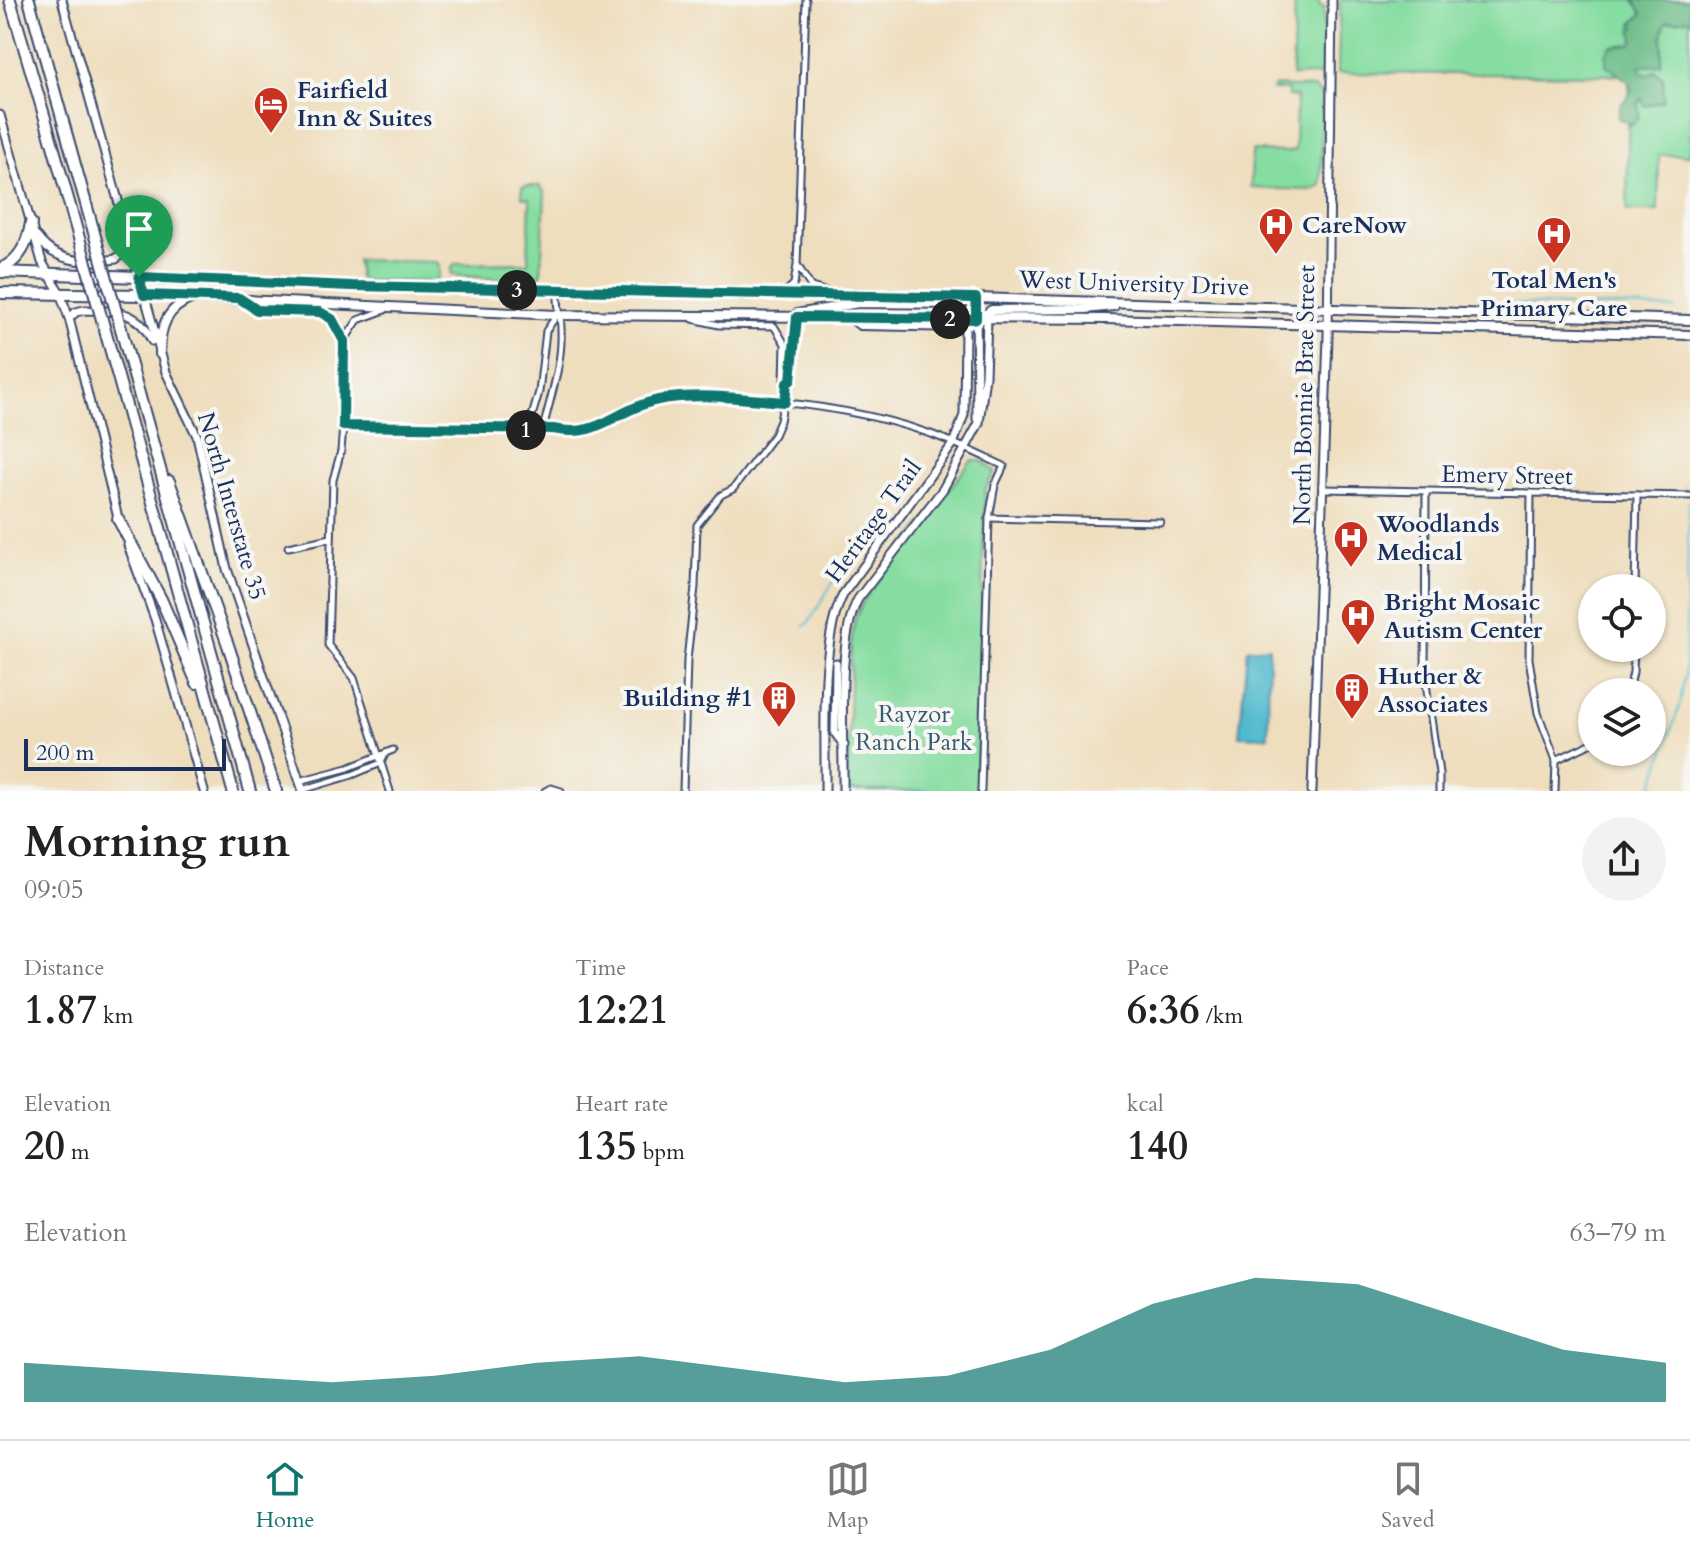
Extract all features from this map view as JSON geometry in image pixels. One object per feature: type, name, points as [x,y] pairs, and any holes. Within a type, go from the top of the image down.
[{"type":"highway","points":[[10,0],[233,791]]},
{"type":"highway","points":[[29,0],[250,791]]},
{"type":"highway","points":[[0,270],[21,252],[32,226]]},
{"type":"highway","name":"West University Drive","points":[[0,270],[139,277]]},
{"type":"highway","name":"West University Drive","points":[[0,293],[144,295]]},
{"type":"highway","points":[[153,446],[178,501],[276,791]]},
{"type":"highway","points":[[118,519],[173,622],[216,730]]},
{"type":"main road","name":"North Interstate 35","points":[[62,0],[160,354],[197,436],[227,569],[303,790]]},
{"type":"main road","name":"North Bonnie Brae Street","points":[[1312,791],[1328,325],[1332,0]]},
{"type":"main road","points":[[0,116],[42,262],[60,293],[69,318],[118,519],[155,619],[204,791]]},
{"type":"main road","points":[[32,226],[41,243],[55,255],[81,260],[116,259],[124,251],[126,236]]},
{"type":"main road","name":"West University Drive","points":[[139,277],[352,286],[976,298],[1690,320]]},
{"type":"main road","points":[[352,286],[352,304]]},
{"type":"main road","name":"West University Drive","points":[[144,295],[557,315],[1106,319],[1690,335]]},
{"type":"main road","points":[[160,354],[162,329],[170,313],[183,302],[201,296]]},
{"type":"main road","points":[[781,317],[840,305],[960,304],[976,298]]},
{"type":"main road","name":"Heritage Trail","points":[[976,298],[977,427]]},
{"type":"main road","points":[[850,318],[860,325],[965,327],[992,310],[1085,309],[1125,303]]},
{"type":"main road","points":[[69,318],[84,310],[135,317],[146,327],[166,372]]},
{"type":"main road","points":[[1578,317],[1578,331]]},
{"type":"main road","name":"Heritage Trail","points":[[843,791],[845,655],[851,613],[858,599],[943,489],[967,449],[977,427],[985,376],[987,319]]},
{"type":"main road","name":"Heritage Trail","points":[[825,791],[828,663],[833,617],[838,604],[953,444],[964,415],[965,327]]},
{"type":"main road","points":[[836,663],[835,733],[844,745]]},
{"type":"street","points":[[783,295],[794,284],[797,265],[806,0]]},
{"type":"street","points":[[797,265],[811,287],[840,295]]},
{"type":"street","points":[[543,430],[560,354],[558,291]]},
{"type":"street","points":[[239,298],[257,310],[320,312],[332,319],[344,341],[343,426],[341,451],[333,480],[328,645],[354,678],[381,754],[390,791]]},
{"type":"street","points":[[344,341],[358,320],[382,310],[414,307]]},
{"type":"street","points":[[528,430],[539,392],[546,331],[557,315]]},
{"type":"street","points":[[683,316],[719,325],[774,326],[785,344],[784,380],[787,383],[785,402],[774,435],[733,489],[721,495],[697,525],[695,587],[687,660],[683,791]]},
{"type":"street","points":[[787,383],[791,380],[797,317]]},
{"type":"street","points":[[343,426],[570,433],[593,430],[647,402],[680,397],[785,402],[912,428],[1004,466],[995,485],[989,518],[981,791]]},
{"type":"street","name":"Emery Street","points":[[1323,489],[1690,496]]},
{"type":"street","points":[[1426,491],[1425,677],[1439,791]]},
{"type":"street","points":[[1531,493],[1530,670],[1538,713],[1556,760],[1555,791]]},
{"type":"street","points":[[1635,574],[1637,495]]},
{"type":"street","points":[[989,518],[1160,522]]},
{"type":"street","points":[[288,547],[331,538]]},
{"type":"street","points":[[299,781],[348,768],[393,750]]},
{"type":"street","points":[[1556,760],[1578,750]]},
{"type":"street","points":[[303,790],[381,763]]},
{"type":"street","points":[[542,790],[560,788]]},
{"type":"green space","points":[[1295,0],[1318,0],[1320,6],[1324,6],[1323,68],[1319,75],[1292,76]]},
{"type":"green space","points":[[1340,0],[1690,0],[1690,155],[1659,155],[1658,211],[1627,211],[1629,75],[1338,73]]},
{"type":"green space","points":[[1634,0],[1690,0],[1690,19],[1667,22],[1663,32],[1661,65],[1641,66],[1640,70],[1646,75],[1655,71],[1663,77],[1664,100],[1645,106],[1641,99],[1638,104],[1639,117],[1632,125],[1618,118],[1620,106],[1632,91],[1629,82],[1606,65],[1606,54],[1611,46],[1631,44],[1634,40],[1632,29],[1635,27],[1632,24],[1642,14]]},
{"type":"green space","points":[[1274,86],[1315,88],[1322,96],[1321,185],[1311,190],[1251,188],[1252,151],[1295,150],[1296,97],[1288,96],[1288,90],[1272,90]]},
{"type":"green space","points":[[540,186],[545,193],[541,275],[530,282],[452,275],[451,269],[455,264],[528,263],[530,198],[522,197],[522,187]]},
{"type":"green space","points":[[357,260],[437,262],[439,276],[433,282],[366,281],[359,278]]},
{"type":"green space","name":"Rayzor Ranch Park","points":[[971,461],[982,461],[995,471],[985,490],[976,791],[847,791],[851,643],[855,618],[865,598]]},
{"type":"water","points":[[1269,647],[1268,737],[1239,736],[1247,649]]},
{"type":"waterway","points":[[1362,301],[1434,303]]},
{"type":"waterway","points":[[1444,304],[1495,304]]},
{"type":"waterway","points":[[1506,304],[1569,306]]},
{"type":"waterway","points":[[1586,307],[1676,309]]},
{"type":"waterway","points":[[1685,487],[1686,491]]},
{"type":"waterway","points":[[1651,791],[1680,704],[1685,674],[1689,502]]},
{"type":"waterway","points":[[804,626],[847,558]]},
{"type":"place","name":"Fairfield Inn & Suites","points":[[271,135]]},
{"type":"place","name":"CareNow","points":[[1276,256]]},
{"type":"place","name":"Total Men's Primary Care","points":[[1554,265]]},
{"type":"place","name":"Woodlands Medical","points":[[1351,569]]},
{"type":"place","name":"Bright Mosaic Autism Center","points":[[1358,647]]},
{"type":"place","name":"Huther & Associates","points":[[1352,721]]},
{"type":"place","name":"Building #1","points":[[779,729]]},
{"type":"route","points":[[139,277],[352,286],[976,298],[976,319],[797,317],[791,380],[787,383],[785,402],[680,397],[647,402],[593,430],[570,433],[553,429],[343,426],[344,341],[332,319],[320,312],[257,310],[239,298],[144,295],[139,277]]}]
